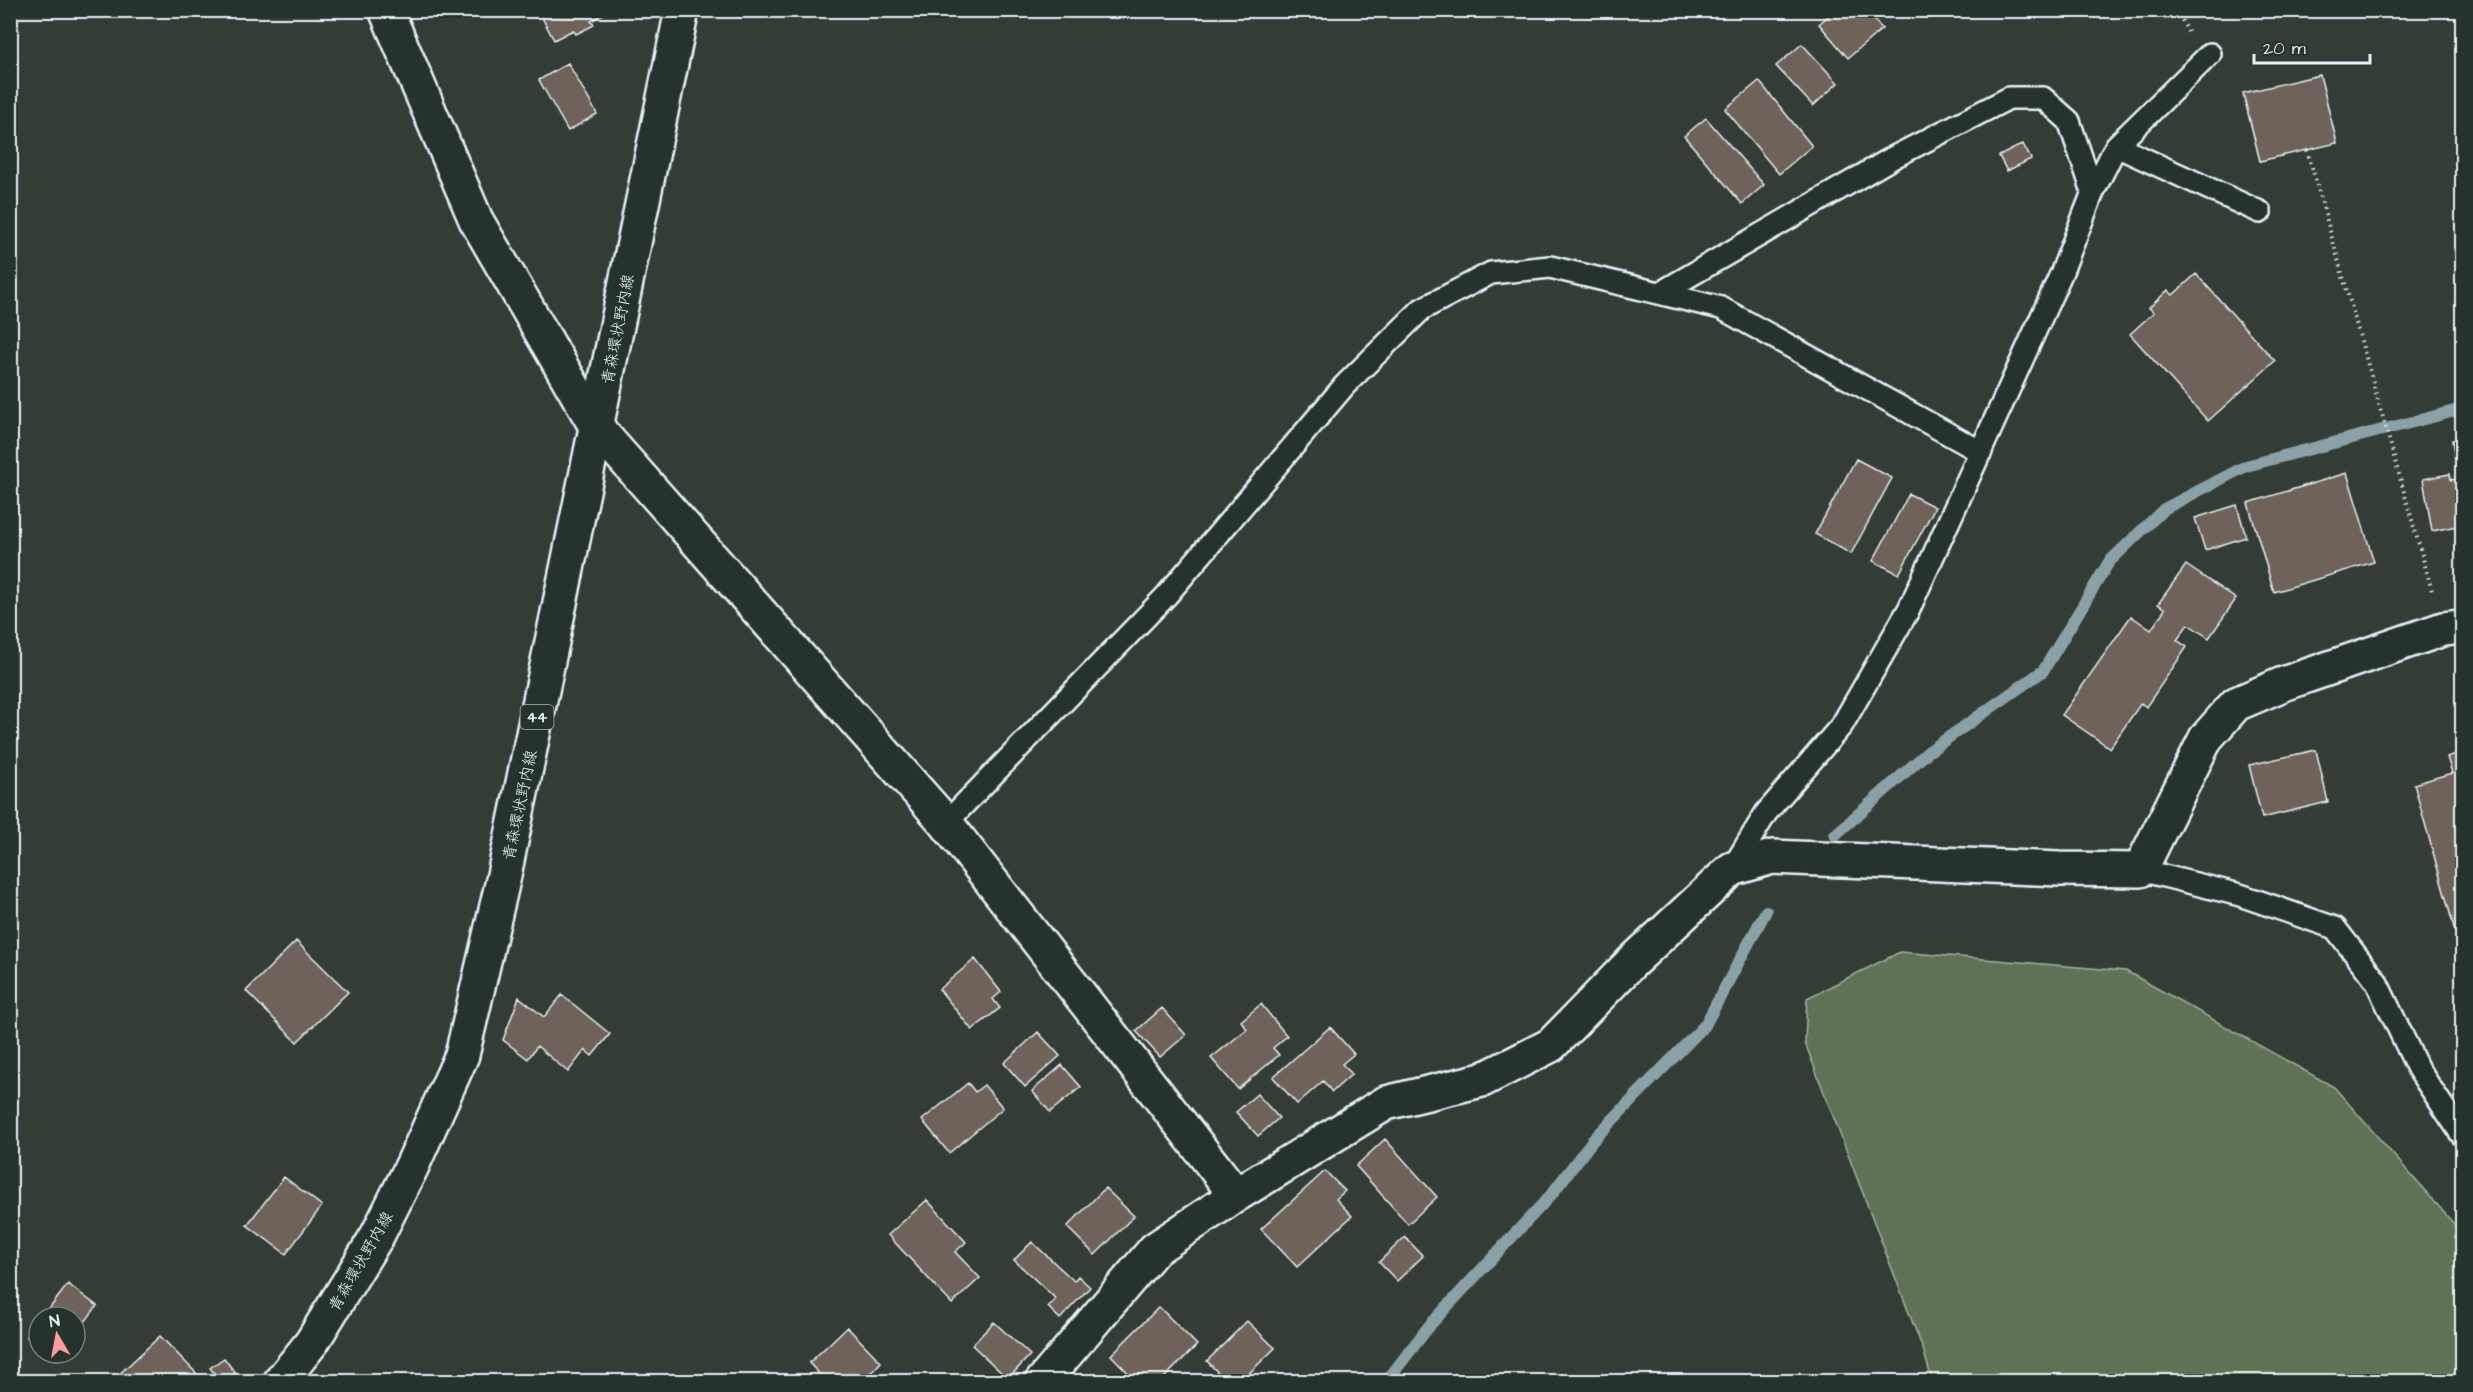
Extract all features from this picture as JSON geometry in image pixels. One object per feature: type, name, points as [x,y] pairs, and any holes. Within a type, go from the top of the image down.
[{"type":"street","points":[[386,10],[476,220],[597,428],[946,823],[1236,1195]]},
{"type":"street","name":"青森環状野内線","points":[[280,1382],[312,1342],[377,1236],[412,1166],[462,1055],[503,880],[682,10]]},
{"type":"street","points":[[1042,1382],[1155,1249],[1236,1195],[1386,1103],[1482,1080],[1551,1045],[1631,963],[1732,869],[1772,857],[2036,869],[2140,870],[2206,738],[2235,704],[2283,684],[2453,628]]},
{"type":"lane","points":[[1732,869],[1766,813],[1842,725],[1909,609],[2061,274],[2093,192],[2116,146],[2210,54]]},
{"type":"lane","points":[[1660,293],[1894,157],[2009,98],[2043,98],[2069,121],[2093,192]]},
{"type":"lane","points":[[2116,146],[2259,212]]},
{"type":"lane","points":[[946,823],[1166,596],[1345,385],[1422,309],[1491,273],[1550,267],[1721,308],[1981,452]]},
{"type":"lane","points":[[2140,870],[2240,895],[2335,928],[2376,981],[2418,1069],[2463,1134]]},
{"type":"path","points":[[2307,150],[2389,446],[2453,628]]},
{"type":"green space","points":[[1900,952],[2126,971],[2334,1087],[2462,1233],[2462,1381],[1932,1381],[1924,1352],[1805,1043],[1807,998]]},
{"type":"building","points":[[538,10],[604,10],[605,13],[591,21],[594,25],[576,34],[573,30],[554,40]]},
{"type":"building","points":[[1835,10],[1866,10],[1882,29],[1848,58],[1819,24]]},
{"type":"building","points":[[1802,44],[1838,83],[1813,106],[1776,66]]},
{"type":"building","points":[[568,63],[597,114],[568,131],[539,80]]},
{"type":"building","points":[[2320,75],[2337,143],[2260,161],[2243,93]]},
{"type":"building","points":[[1759,81],[1812,146],[1779,174],[1725,109]]},
{"type":"building","points":[[1706,118],[1764,185],[1742,204],[1684,136]]},
{"type":"building","points":[[2023,144],[2031,159],[2007,171],[1999,156]]},
{"type":"building","points":[[2196,274],[2275,361],[2208,421],[2130,334],[2154,312],[2149,308],[2168,290],[2173,295]]},
{"type":"building","points":[[2462,438],[2462,457],[2455,459],[2452,440]]},
{"type":"building","points":[[1856,459],[1892,478],[1851,554],[1815,534]]},
{"type":"building","points":[[2347,473],[2374,562],[2274,592],[2248,503]]},
{"type":"building","points":[[2450,474],[2451,480],[2462,478],[2462,525],[2432,531],[2423,479]]},
{"type":"building","points":[[1909,494],[1935,507],[1899,574],[1873,561]]},
{"type":"building","points":[[2237,505],[2246,537],[2205,550],[2195,518]]},
{"type":"building","points":[[2186,565],[2236,599],[2209,638],[2188,624],[2177,640],[2187,647],[2146,707],[2141,703],[2110,748],[2062,715],[2131,616],[2151,630],[2165,609],[2158,604]]},
{"type":"building","points":[[2316,750],[2328,802],[2262,818],[2249,765]]},
{"type":"building","points":[[2462,752],[2462,941],[2458,942],[2414,784],[2452,773],[2447,757]]},
{"type":"building","points":[[296,941],[348,992],[297,1042],[246,991]]},
{"type":"building","points":[[975,959],[1001,992],[993,999],[1000,1008],[972,1030],[939,989]]},
{"type":"building","points":[[562,995],[610,1034],[592,1056],[585,1050],[568,1072],[537,1046],[528,1059],[503,1040],[519,997],[544,1017]]},
{"type":"building","points":[[1261,1004],[1287,1036],[1273,1048],[1279,1055],[1238,1089],[1211,1058],[1247,1029],[1241,1021]]},
{"type":"building","points":[[1162,1008],[1186,1035],[1160,1057],[1136,1031]]},
{"type":"building","points":[[1330,1027],[1354,1054],[1342,1064],[1352,1074],[1332,1092],[1323,1081],[1297,1104],[1273,1077]]},
{"type":"building","points":[[1038,1032],[1060,1056],[1025,1087],[1004,1063]]},
{"type":"building","points":[[1062,1065],[1081,1087],[1050,1112],[1032,1091]]},
{"type":"building","points":[[968,1083],[975,1092],[984,1085],[1003,1108],[949,1153],[922,1120]]},
{"type":"building","points":[[1257,1094],[1279,1118],[1258,1136],[1236,1112]]},
{"type":"building","points":[[1385,1139],[1437,1197],[1408,1224],[1356,1166]]},
{"type":"building","points":[[1325,1171],[1345,1191],[1336,1199],[1352,1216],[1297,1267],[1261,1229]]},
{"type":"building","points":[[284,1177],[322,1206],[286,1254],[247,1225]]},
{"type":"building","points":[[1105,1188],[1134,1216],[1095,1255],[1067,1227]]},
{"type":"building","points":[[927,1200],[966,1242],[955,1252],[980,1278],[952,1304],[888,1235]]},
{"type":"building","points":[[1405,1237],[1423,1256],[1397,1281],[1379,1262]]},
{"type":"building","points":[[1032,1242],[1074,1281],[1078,1276],[1090,1287],[1060,1319],[1048,1307],[1056,1299],[1014,1260]]},
{"type":"building","points":[[68,1284],[97,1306],[87,1319],[87,1305],[52,1305]]},
{"type":"building","points":[[1159,1307],[1197,1345],[1160,1382],[1137,1382],[1111,1355]]},
{"type":"building","points":[[1247,1321],[1275,1348],[1240,1382],[1227,1382],[1207,1361]]},
{"type":"building","points":[[994,1322],[1030,1355],[1008,1379],[972,1345]]},
{"type":"building","points":[[847,1327],[881,1362],[871,1373],[876,1378],[873,1382],[827,1382],[809,1363]]},
{"type":"building","points":[[160,1336],[200,1377],[195,1382],[113,1380]]},
{"type":"building","points":[[224,1358],[242,1382],[221,1382],[210,1368]]},
{"type":"waterway","points":[[1835,835],[1928,752],[2043,671],[2109,562],[2164,509],[2246,466],[2462,409]]},
{"type":"waterway","points":[[1386,1382],[1430,1325],[1551,1195],[1593,1140],[1705,1025],[1766,911]]}]
